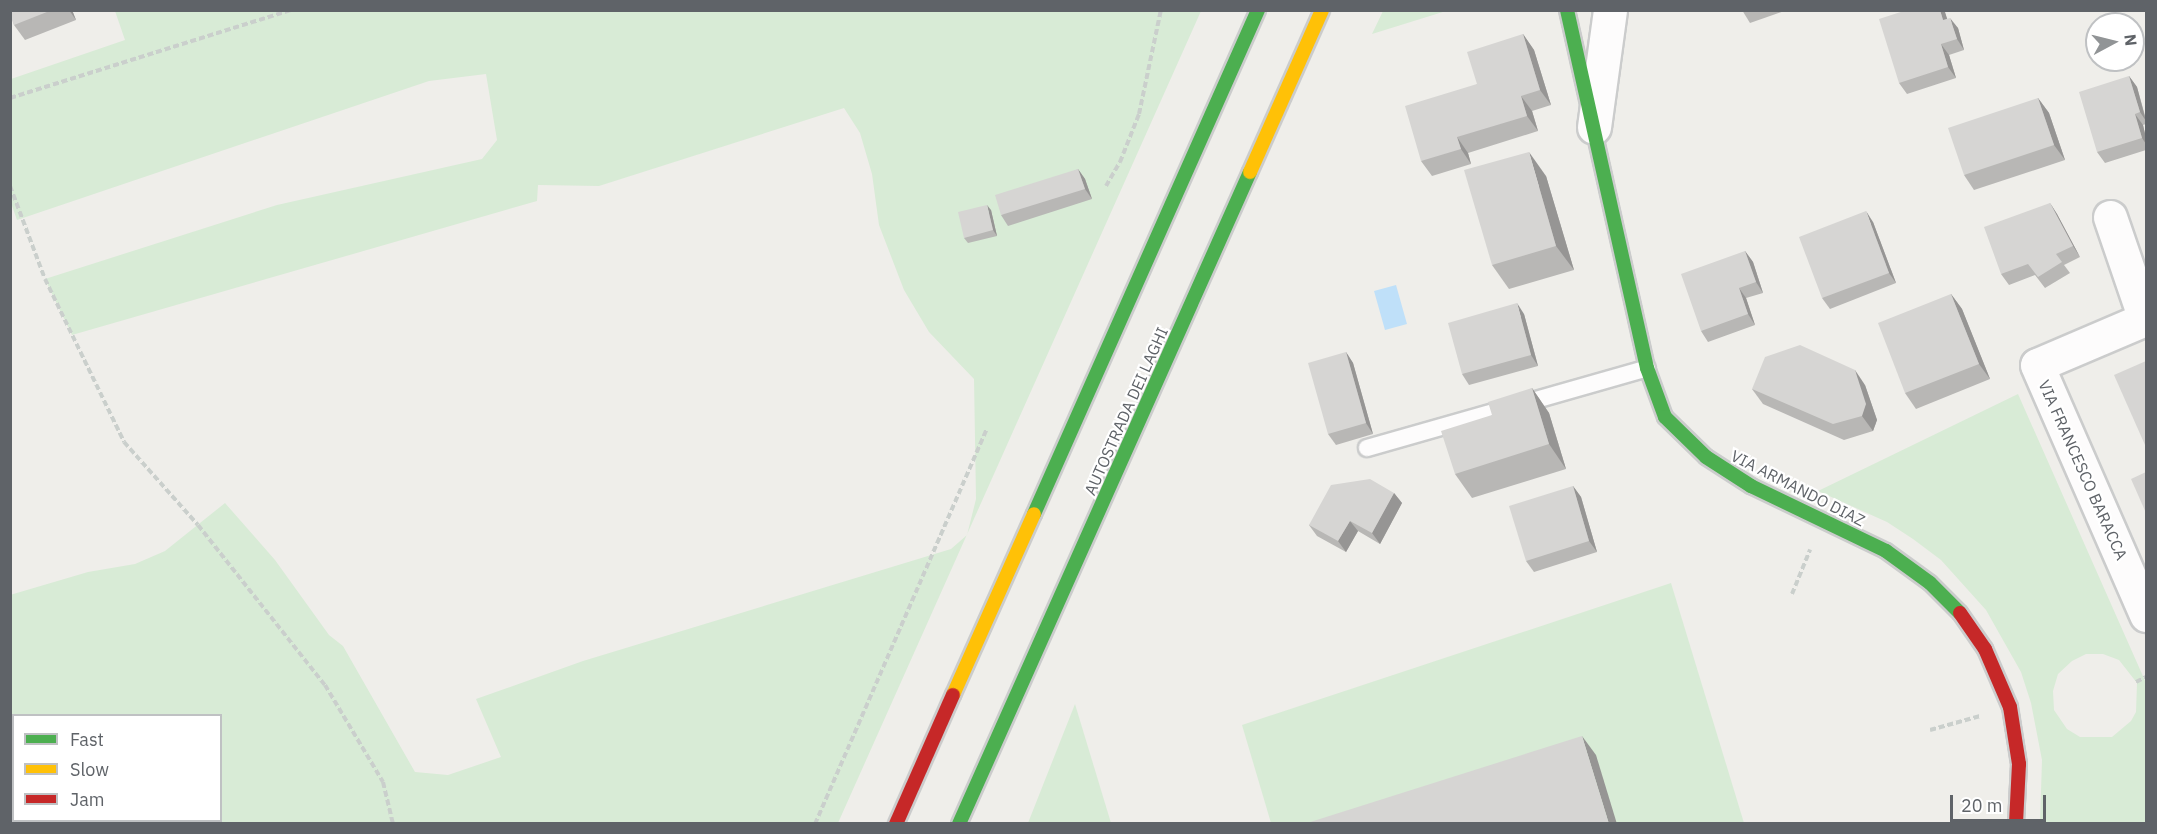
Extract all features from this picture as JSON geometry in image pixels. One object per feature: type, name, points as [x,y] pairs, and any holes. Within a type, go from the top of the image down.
[{"type":"main road","points":[[896,824],[1258,10]]},
{"type":"main road","name":"AUTOSTRADA DEI LAGHI","points":[[958,824],[1322,10]]},
{"type":"main road","name":"VIA ARMANDO DIAZ","points":[[1567,10],[1647,368],[1665,417],[1693,448],[1751,486],[1886,551],[1930,584],[1961,614],[1985,650],[2010,707],[2019,764],[2016,824]]},
{"type":"street","points":[[1593,132],[1611,10]]},
{"type":"street","name":"VIA FRANCESCO BARACCA","points":[[2110,218],[2145,319],[2037,365],[2146,615]]},
{"type":"lane","points":[[1367,448],[1647,368]]},
{"type":"path","points":[[10,98],[290,10]]},
{"type":"path","points":[[1106,186],[1120,162],[1139,114],[1161,10]]},
{"type":"path","points":[[10,186],[45,279],[124,442],[198,525],[325,685],[383,782],[393,824]]},
{"type":"path","points":[[815,824],[987,429]]},
{"type":"path","points":[[1792,594],[1814,540]]},
{"type":"path","points":[[2136,682],[2146,677]]},
{"type":"path","points":[[1930,730],[1986,714]]},
{"type":"green space","points":[[1383,10],[1446,11],[1372,34]]},
{"type":"green space","points":[[115,11],[1201,11],[967,534],[976,499],[974,379],[929,332],[904,290],[879,225],[872,174],[860,133],[844,108],[599,186],[538,185],[537,201],[72,335],[45,279],[277,205],[482,159],[497,140],[486,74],[429,81],[17,220],[11,203],[11,79],[125,40]]},
{"type":"green space","points":[[2018,394],[2146,683],[2146,823],[2040,823],[2042,760],[2031,703],[2021,672],[1986,610],[1941,560],[1913,539],[1887,522],[1818,491]],"holes":[[[2086,654],[2103,654],[2119,660],[2137,683],[2136,712],[2131,721],[2112,737],[2080,737],[2067,729],[2054,710],[2053,691],[2058,674],[2072,661]]]},
{"type":"green space","points":[[225,503],[275,560],[329,635],[343,646],[415,772],[448,775],[501,757],[476,699],[583,661],[951,549],[967,535],[838,823],[11,823],[10,595],[88,572],[135,564],[165,551]]},
{"type":"green space","points":[[1671,583],[1744,823],[1271,823],[1242,725]]},
{"type":"green space","points":[[1075,704],[1111,823],[1028,823]]},
{"type":"water","points":[[1396,285],[1407,324],[1385,330],[1374,291]]},
{"type":"building","points":[[10,10],[52,10],[14,25]]},
{"type":"building","points":[[1907,10],[1940,10],[1943,20],[1950,18],[1957,39],[1941,44],[1948,67],[1899,83],[1879,19]]},
{"type":"building","points":[[1523,34],[1540,90],[1521,96],[1527,116],[1457,137],[1461,149],[1421,161],[1405,106],[1477,84],[1467,52]]},
{"type":"building","points":[[2129,76],[2140,112],[2135,114],[2142,138],[2097,152],[2079,92]]},
{"type":"building","points":[[2038,98],[2054,145],[1964,175],[1948,128]]},
{"type":"building","points":[[1529,152],[1556,246],[1492,265],[1464,170]]},
{"type":"building","points":[[1078,169],[1085,189],[1001,215],[995,195]]},
{"type":"building","points":[[2050,203],[2073,246],[2056,254],[2062,262],[2038,277],[2028,264],[2001,274],[1984,227]]},
{"type":"building","points":[[987,205],[993,230],[964,238],[958,212]]},
{"type":"building","points":[[1866,211],[1889,273],[1822,298],[1799,237]]},
{"type":"building","points":[[1745,251],[1756,282],[1739,288],[1748,314],[1701,331],[1681,274]]},
{"type":"building","points":[[1951,294],[1979,364],[1905,393],[1878,323]]},
{"type":"building","points":[[1517,303],[1531,355],[1462,374],[1448,323]]},
{"type":"building","points":[[1800,345],[1855,370],[1866,404],[1862,416],[1833,424],[1752,389],[1765,357]]},
{"type":"building","points":[[1346,352],[1366,423],[1328,434],[1308,363]]},
{"type":"building","points":[[2146,361],[2146,444],[2145,445],[2114,375]]},
{"type":"building","points":[[1532,388],[1549,444],[1455,474],[1441,431],[1492,415],[1488,402]]},
{"type":"building","points":[[2146,472],[2146,513],[2131,479]]},
{"type":"building","points":[[1370,479],[1394,493],[1372,533],[1350,521],[1338,541],[1309,525],[1331,485]]},
{"type":"building","points":[[1573,486],[1589,541],[1526,561],[1509,506]]},
{"type":"building","points":[[1582,736],[1609,824],[1304,824]]},
{"type":"traffic: fast","points":[[1034,514],[1258,10]]},
{"type":"traffic: fast","points":[[1567,10],[1647,368],[1665,417],[1706,457],[1751,486],[1886,551],[1930,583],[1960,613]]},
{"type":"traffic: fast","points":[[959,824],[1250,172]]},
{"type":"traffic: slow","points":[[1250,172],[1322,10]]},
{"type":"traffic: slow","points":[[953,695],[1034,514]]},
{"type":"traffic: jam","points":[[1960,613],[1985,649],[2010,707],[2019,764],[2016,824]]},
{"type":"traffic: jam","points":[[896,824],[953,695]]}]
